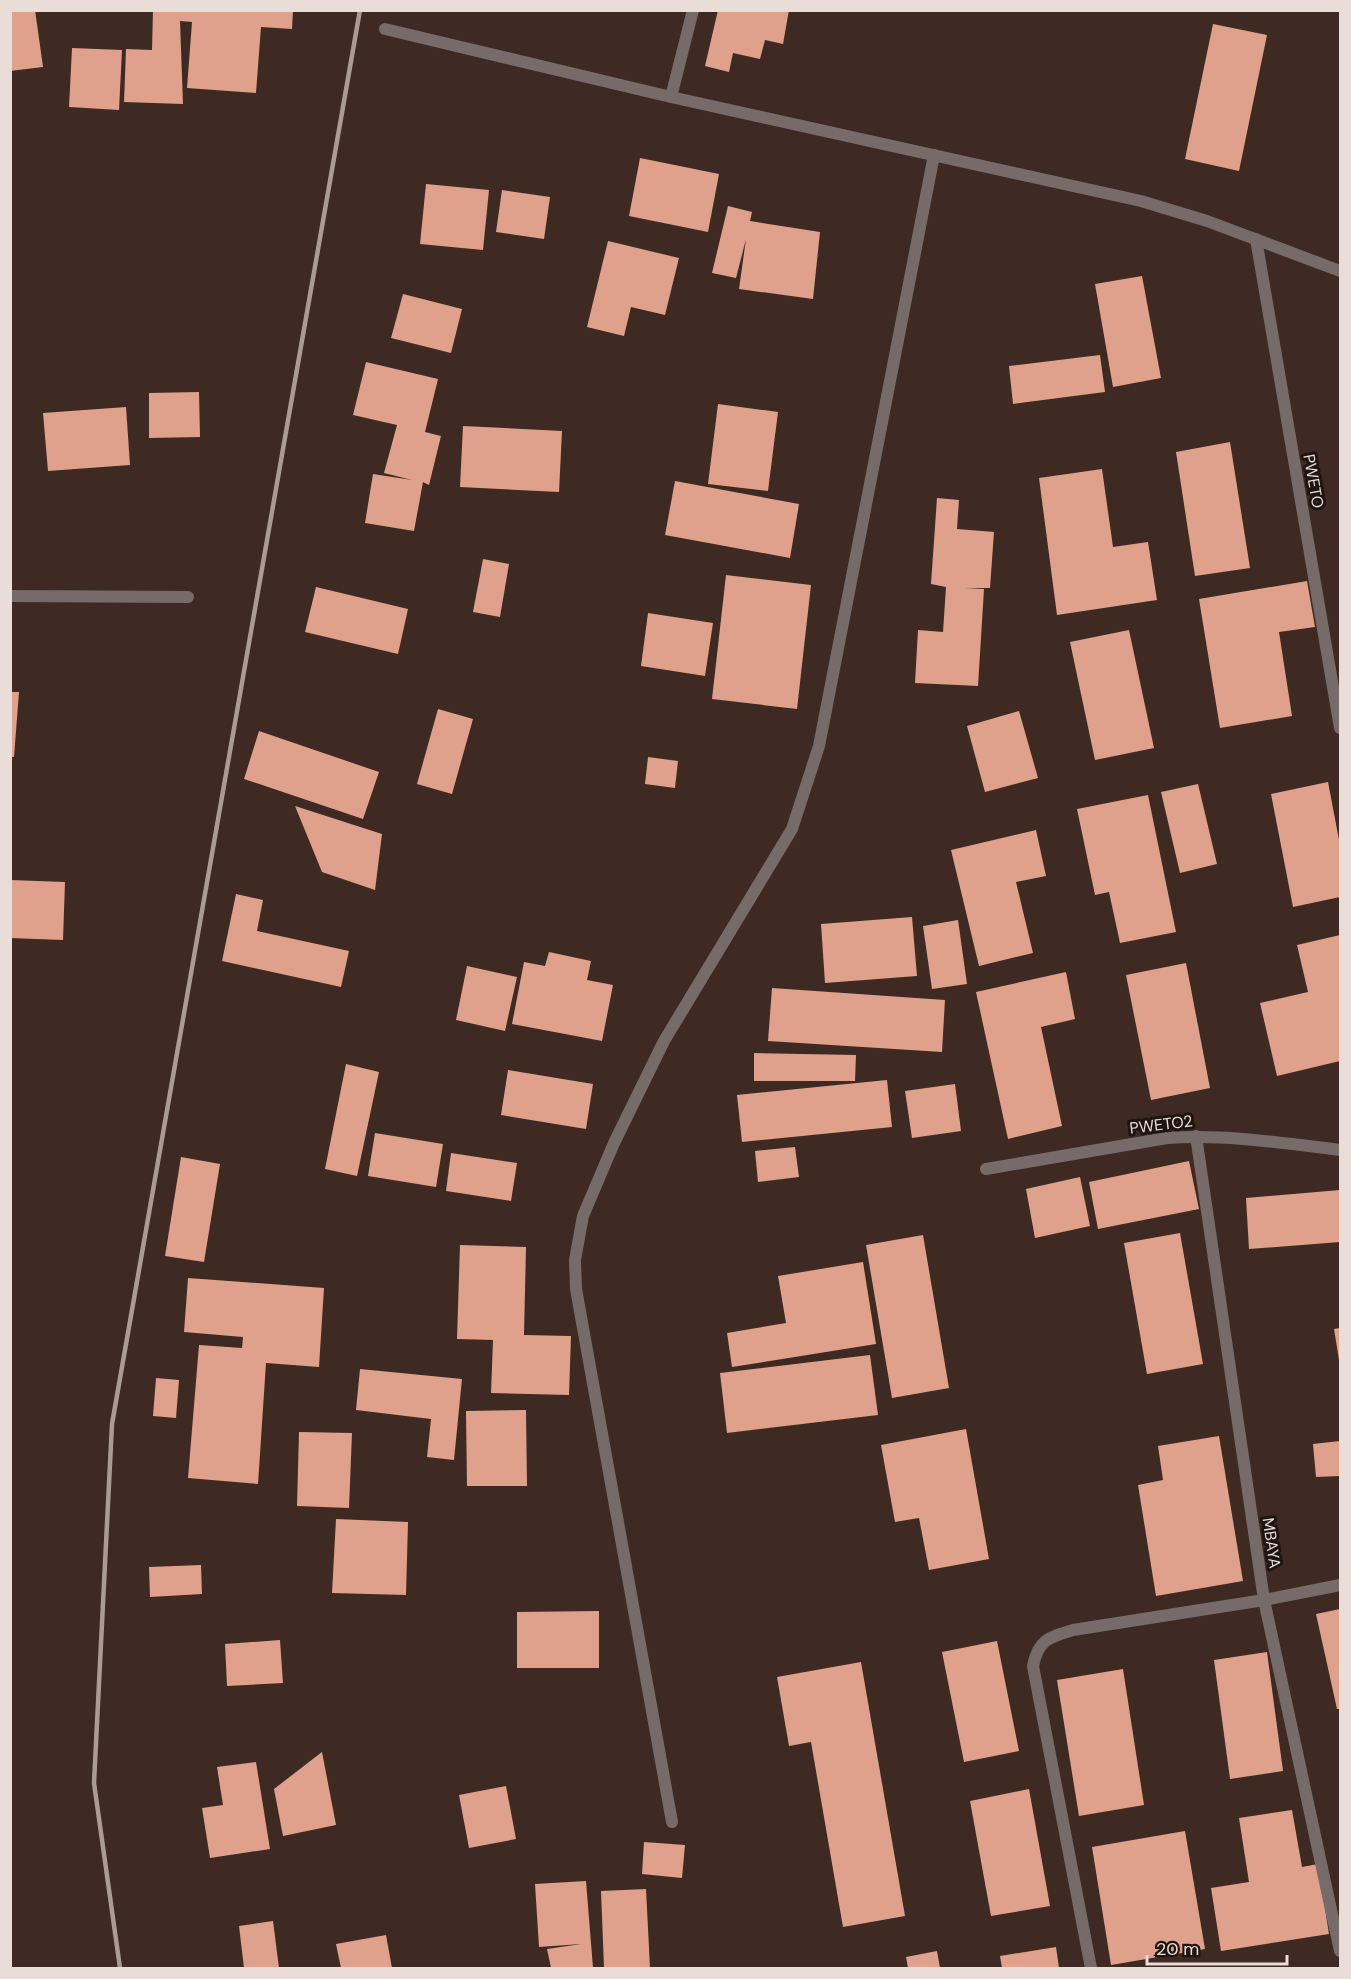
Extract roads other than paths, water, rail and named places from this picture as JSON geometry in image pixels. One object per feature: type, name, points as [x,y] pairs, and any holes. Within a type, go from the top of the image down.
[{"type":"street","points":[[671,97],[693,10]]},
{"type":"street","points":[[385,29],[671,97],[1141,201],[1207,221],[1341,271]]},
{"type":"street","points":[[672,1822],[576,1289],[575,1260],[578,1239],[583,1216],[614,1143],[664,1041],[792,829],[819,746],[934,155]]},
{"type":"street","name":"PWETO","points":[[1256,239],[1341,728]]},
{"type":"street","points":[[10,596],[188,597]]},
{"type":"street","name":"PWETO2","points":[[986,1169],[1155,1140],[1196,1136],[1246,1139],[1341,1150]]},
{"type":"street","name":"MBAYA","points":[[1196,1136],[1264,1600],[1341,1951]]},
{"type":"street","points":[[1091,1968],[1033,1666],[1039,1647],[1054,1636],[1073,1630],[1264,1600],[1341,1585]]},
{"type":"railway","points":[[120,1968],[94,1783],[112,1424],[360,10]]}]
